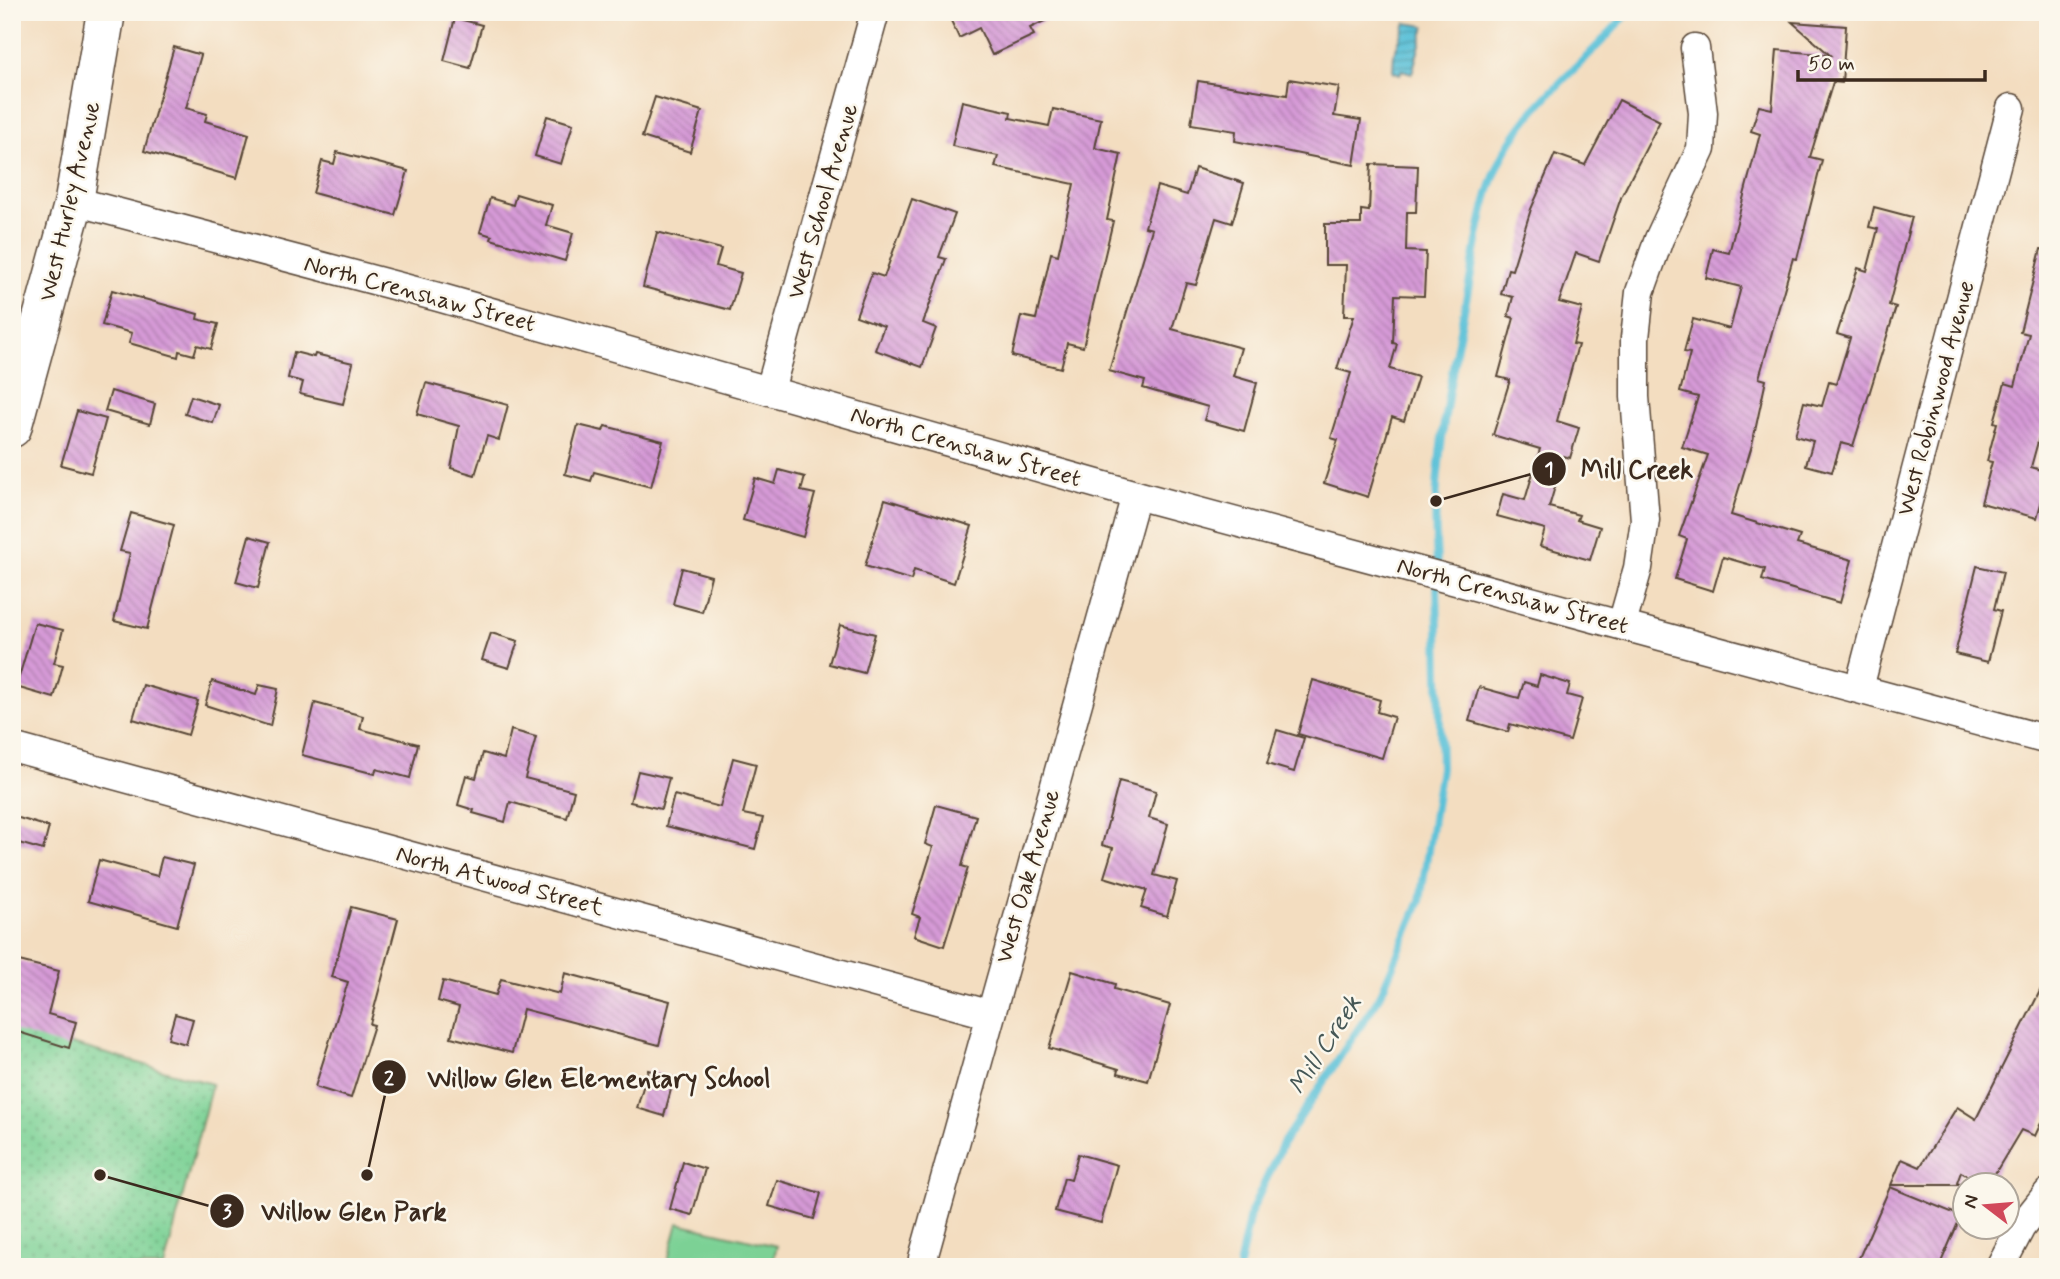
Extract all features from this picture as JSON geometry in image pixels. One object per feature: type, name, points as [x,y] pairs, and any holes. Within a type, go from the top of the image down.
[{"type":"street","name":"West Hurley Avenue","points":[[12,428],[74,201],[106,12]]},
{"type":"street","name":"West School Avenue","points":[[769,390],[875,12]]},
{"type":"street","points":[[1622,624],[1638,568],[1645,520],[1634,338],[1640,292],[1659,239],[1701,149],[1703,113],[1695,48]]},
{"type":"street","name":"West Robinwood Avenue","points":[[1859,688],[2011,108]]},
{"type":"street","name":"North Crenshaw Street","points":[[74,201],[438,297],[1136,495],[2048,740]]},
{"type":"street","name":"West Oak Avenue","points":[[923,1258],[988,1014],[1136,495]]},
{"type":"street","name":"North Atwood Street","points":[[12,747],[988,1014]]},
{"type":"street","points":[[2000,1267],[2021,1227],[2048,1193]]},
{"type":"green space","points":[[12,1027],[212,1084],[164,1267],[12,1267]]},
{"type":"green space","points":[[678,1223],[777,1246],[771,1267],[666,1267]]},
{"type":"water","points":[[1406,23],[1425,26],[1412,73],[1402,70],[1400,74],[1393,71],[1394,54]]},
{"type":"building","points":[[947,12],[1063,12],[1030,28],[1034,35],[992,55],[979,28],[959,38]]},
{"type":"building","points":[[455,18],[482,25],[470,68],[444,61]]},
{"type":"building","points":[[1792,22],[1846,26],[1842,83],[1833,82],[1810,157],[1822,160],[1797,259],[1793,258],[1759,378],[1766,380],[1752,445],[1731,515],[1800,536],[1797,544],[1852,560],[1840,603],[1762,580],[1765,569],[1723,557],[1713,591],[1675,579],[1687,539],[1679,536],[1708,455],[1682,447],[1698,397],[1680,392],[1690,353],[1684,352],[1693,319],[1730,329],[1741,287],[1706,278],[1713,249],[1729,253],[1760,134],[1751,131],[1759,106],[1772,109],[1777,50],[1830,55]]},
{"type":"building","points":[[174,47],[201,55],[186,108],[207,114],[205,121],[249,134],[237,178],[144,151]]},
{"type":"building","points":[[1289,79],[1339,87],[1334,116],[1361,120],[1354,165],[1235,141],[1236,131],[1191,124],[1198,81],[1287,95]]},
{"type":"building","points":[[655,97],[702,111],[690,152],[642,137]]},
{"type":"building","points":[[1619,100],[1660,121],[1622,195],[1599,261],[1576,253],[1559,302],[1582,308],[1573,344],[1578,345],[1557,421],[1579,428],[1570,458],[1564,456],[1549,507],[1579,515],[1577,520],[1600,527],[1590,560],[1540,546],[1545,529],[1497,516],[1503,494],[1525,500],[1540,449],[1493,435],[1510,380],[1498,377],[1514,318],[1508,316],[1513,297],[1501,294],[1508,269],[1512,270],[1531,209],[1555,154],[1585,165]]},
{"type":"building","points":[[962,101],[1011,112],[1010,118],[1049,126],[1053,109],[1101,119],[1095,148],[1121,154],[1107,220],[1113,221],[1083,347],[1067,343],[1061,368],[1012,356],[1021,316],[1036,319],[1051,253],[1058,255],[1074,184],[995,167],[998,156],[952,146]]},
{"type":"building","points":[[547,116],[573,124],[561,164],[535,156]]},
{"type":"building","points":[[337,152],[408,171],[395,215],[313,193],[322,161],[334,164]]},
{"type":"building","points":[[1371,164],[1418,166],[1416,212],[1407,212],[1406,251],[1426,252],[1424,296],[1395,295],[1393,343],[1397,344],[1390,369],[1418,377],[1404,421],[1392,417],[1368,497],[1324,483],[1338,440],[1331,438],[1351,373],[1337,369],[1354,316],[1344,316],[1346,265],[1325,265],[1325,224],[1361,224],[1361,210],[1369,211]]},
{"type":"building","points":[[1195,168],[1244,183],[1232,223],[1216,218],[1196,285],[1186,283],[1172,329],[1241,348],[1233,376],[1257,383],[1244,431],[1204,420],[1208,407],[1143,388],[1145,381],[1109,371],[1152,229],[1145,227],[1157,186],[1187,195]]},
{"type":"building","points":[[516,194],[552,205],[546,225],[573,233],[565,261],[491,239],[492,236],[480,232],[490,198],[513,205]]},
{"type":"building","points":[[912,199],[955,214],[939,257],[946,259],[923,323],[936,328],[922,367],[875,350],[884,326],[856,316],[872,273],[884,277]]},
{"type":"building","points":[[1874,207],[1912,217],[1889,305],[1896,307],[1853,446],[1841,443],[1832,472],[1806,465],[1813,441],[1795,436],[1804,402],[1822,406],[1829,382],[1836,384],[1850,338],[1837,334],[1858,268],[1867,271],[1878,229],[1869,227]]},
{"type":"building","points":[[657,232],[721,249],[716,266],[741,273],[730,310],[643,287]]},
{"type":"building","points":[[2041,249],[2048,250],[2048,405],[2031,467],[2048,472],[2048,478],[2037,518],[1981,503],[1992,462],[1987,461],[1997,423],[1994,422],[2005,383],[2015,386],[2029,334],[2020,332]]},
{"type":"building","points":[[112,290],[198,314],[197,319],[218,324],[211,349],[197,345],[194,355],[179,351],[178,357],[129,343],[132,333],[102,325]]},
{"type":"building","points":[[294,352],[353,363],[343,404],[300,394],[303,382],[288,378]]},
{"type":"building","points":[[426,383],[508,405],[499,440],[487,436],[475,475],[451,468],[459,426],[417,414]]},
{"type":"building","points":[[111,391],[155,404],[150,424],[105,411]]},
{"type":"building","points":[[191,396],[219,405],[213,423],[185,414]]},
{"type":"building","points":[[77,411],[106,419],[91,473],[61,465]]},
{"type":"building","points":[[578,425],[603,431],[605,426],[663,441],[651,487],[594,472],[591,481],[565,474]]},
{"type":"building","points":[[779,470],[805,477],[801,491],[815,494],[803,537],[743,520],[755,478],[775,484]]},
{"type":"building","points":[[885,499],[972,526],[954,583],[914,570],[911,580],[865,566]]},
{"type":"building","points":[[131,513],[174,525],[147,629],[114,621],[130,553],[120,551]]},
{"type":"building","points":[[249,536],[270,542],[258,588],[236,582]]},
{"type":"building","points":[[1977,566],[2003,572],[1994,609],[2001,611],[1988,662],[1955,654]]},
{"type":"building","points":[[682,568],[711,576],[702,612],[673,604]]},
{"type":"building","points":[[35,623],[63,630],[54,663],[63,665],[54,698],[16,687]]},
{"type":"building","points":[[840,625],[875,634],[864,673],[829,664]]},
{"type":"building","points":[[491,633],[518,641],[509,668],[482,660]]},
{"type":"building","points":[[1540,675],[1570,684],[1567,695],[1582,699],[1570,741],[1510,724],[1508,732],[1469,721],[1479,687],[1519,698],[1524,682],[1537,686]]},
{"type":"building","points":[[1313,680],[1380,700],[1377,712],[1394,717],[1382,758],[1298,734]]},
{"type":"building","points":[[212,681],[256,695],[259,685],[278,689],[270,726],[205,705]]},
{"type":"building","points":[[143,685],[198,701],[188,735],[133,719]]},
{"type":"building","points":[[315,703],[363,716],[360,729],[418,744],[410,778],[376,769],[375,774],[302,755]]},
{"type":"building","points":[[511,730],[536,737],[525,778],[574,791],[567,818],[510,802],[505,822],[473,813],[474,810],[458,805],[466,775],[476,778],[483,753],[504,759]]},
{"type":"building","points":[[1277,730],[1304,738],[1294,772],[1267,764]]},
{"type":"building","points":[[733,758],[756,764],[743,814],[763,818],[755,849],[666,826],[674,795],[720,807]]},
{"type":"building","points":[[638,771],[669,778],[661,809],[630,802]]},
{"type":"building","points":[[1119,781],[1156,791],[1149,818],[1168,824],[1154,875],[1177,881],[1167,916],[1141,908],[1147,890],[1104,877],[1113,848],[1102,845]]},
{"type":"building","points":[[936,805],[976,816],[962,866],[968,868],[944,946],[914,936],[920,917],[912,914],[933,847],[925,844]]},
{"type":"building","points":[[12,816],[49,827],[43,850],[12,841]]},
{"type":"building","points":[[162,857],[194,865],[177,926],[88,901],[99,860],[157,876]]},
{"type":"building","points":[[351,907],[398,919],[370,1024],[374,1025],[351,1098],[315,1087],[348,982],[332,977]]},
{"type":"building","points":[[19,961],[59,971],[48,1014],[76,1022],[69,1048],[12,1030],[12,986]]},
{"type":"building","points":[[1072,971],[1115,984],[1114,989],[1170,1005],[1148,1081],[1118,1073],[1119,1069],[1049,1048]]},
{"type":"building","points":[[565,973],[670,1001],[659,1045],[523,1009],[512,1053],[451,1037],[459,1007],[438,1001],[443,981],[496,995],[501,979],[560,994]]},
{"type":"building","points":[[2048,975],[2048,1108],[2035,1136],[2021,1130],[1997,1170],[1952,1170],[1952,1185],[1891,1185],[1902,1159],[1920,1167],[1957,1107],[1976,1119]]},
{"type":"building","points":[[175,1014],[193,1019],[186,1044],[168,1039]]},
{"type":"building","points":[[648,1070],[674,1078],[664,1116],[637,1108]]},
{"type":"building","points":[[1078,1154],[1117,1165],[1101,1223],[1055,1211],[1064,1178],[1071,1180]]},
{"type":"building","points":[[683,1162],[705,1169],[692,1215],[670,1209]]},
{"type":"building","points":[[777,1180],[821,1193],[814,1219],[769,1206]]},
{"type":"building","points":[[1890,1187],[1952,1212],[1952,1237],[1939,1267],[1855,1267]]},
{"type":"waterway","name":"Mill Creek","points":[[1437,570],[1435,509],[1445,419],[1453,365],[1491,184],[1505,152],[1532,113],[1628,12]]},
{"type":"waterway","name":"Mill Creek","points":[[1239,1267],[1250,1214],[1283,1143],[1380,996],[1420,901],[1441,768],[1437,583]]},
{"type":"place","name":"Mill Creek","points":[[1436,501]]},
{"type":"place","name":"Willow Glen Park","points":[[100,1175]]},
{"type":"place","name":"Willow Glen Elementary School","points":[[367,1175]]}]
